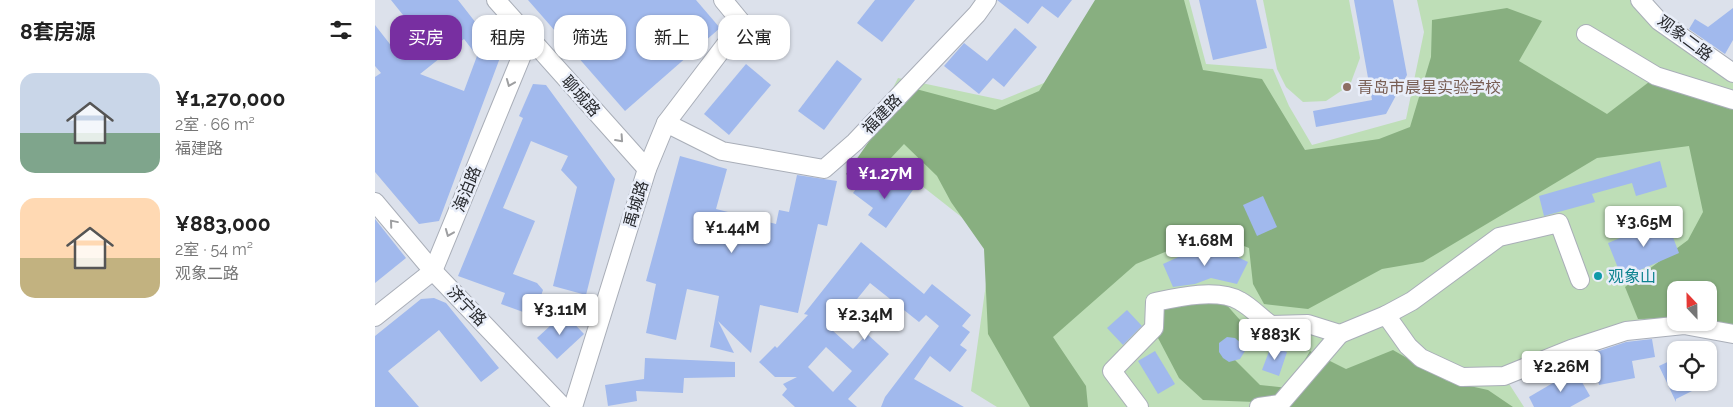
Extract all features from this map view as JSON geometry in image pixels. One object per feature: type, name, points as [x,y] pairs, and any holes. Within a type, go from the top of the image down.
[{"type":"street","name":"聊城路","points":[[496,0],[509,15]]},
{"type":"street","name":"禹城路","points":[[573,407],[647,169],[666,123],[742,23],[723,0]]},
{"type":"street","name":"福建路","points":[[666,123],[722,151],[824,169],[855,142],[977,14],[987,0]]},
{"type":"street","name":"观象二路","points":[[1639,0],[1659,20],[1733,73]]},
{"type":"street","points":[[1586,34],[1656,76],[1733,100]]},
{"type":"street","name":"聊城路","points":[[544,55],[647,169]]},
{"type":"street","name":"海泊路","points":[[375,317],[433,271],[520,60]]},
{"type":"street","name":"济宁路","points":[[375,202],[433,271],[563,407]]},
{"type":"street","points":[[1259,407],[1280,404],[1340,334],[1386,315],[1412,301],[1499,237],[1559,223],[1581,280]]},
{"type":"street","points":[[1139,407],[1112,371],[1154,328],[1155,302],[1179,297],[1219,294],[1239,300],[1271,326],[1308,324],[1340,334]]},
{"type":"street","points":[[1386,315],[1408,346],[1421,358],[1462,377],[1504,376],[1571,349],[1626,331],[1683,325],[1733,334]]},
{"type":"green space","points":[[1095,0],[1184,0],[1203,70],[1262,79],[1305,150],[1379,139],[1410,127],[1431,57],[1432,20],[1507,8],[1542,21],[1519,61],[1607,114],[1649,82],[1733,106],[1733,325],[1717,322],[1717,281],[1667,281],[1667,318],[1638,319],[1625,287],[1688,240],[1703,212],[1689,146],[1597,158],[1423,262],[1382,269],[1308,309],[1264,304],[1253,284],[1249,248],[1211,233],[1136,264],[1053,337],[1086,386],[1088,407],[1030,407],[988,334],[984,249],[951,202],[937,176],[904,144],[864,187],[846,174],[887,116],[916,89],[995,110],[1039,91]]},
{"type":"green space","points":[[1102,0],[1189,0],[1206,64],[1273,69],[1289,106],[1312,145],[1406,119],[1424,32],[1417,0],[1640,0],[1733,73],[1733,334],[1626,331],[1504,376],[1524,407],[997,407],[971,391],[992,241],[866,142],[898,78],[1002,100],[1049,81]]},
{"type":"green space","points":[[1263,0],[1349,0],[1360,58],[1350,85],[1326,101],[1303,102],[1286,87],[1277,69]]},
{"type":"green space","points":[[1224,302],[1248,329],[1233,358],[1260,385],[1288,388],[1310,351],[1346,369],[1393,350],[1447,381],[1488,390],[1513,407],[1255,407],[1255,402],[1203,400],[1179,378],[1158,338],[1159,305]]},
{"type":"building","points":[[391,0],[458,0],[472,18],[472,49],[464,39],[462,41],[462,15],[403,15]]},
{"type":"building","points":[[528,0],[696,0],[718,26],[718,30],[708,38],[708,15],[636,15],[636,60],[683,60],[625,111],[580,60],[626,60],[626,15],[554,15],[554,30],[544,18],[544,15],[541,15]]},
{"type":"building","points":[[875,0],[915,0],[882,42],[857,23]]},
{"type":"building","points":[[997,0],[1072,0],[1058,18],[1042,6],[1028,24]]},
{"type":"building","points":[[1199,0],[1256,0],[1267,48],[1213,60]]},
{"type":"building","points":[[1354,0],[1393,0],[1407,75],[1386,114],[1316,127],[1313,111],[1372,100]]},
{"type":"building","points":[[1733,8],[1733,40],[1725,54],[1689,29],[1695,19],[1708,27]]},
{"type":"building","points":[[375,25],[390,44],[390,60],[438,60],[420,74],[464,91],[476,60],[499,60],[439,221],[419,224],[375,172],[375,77],[381,73],[375,66]]},
{"type":"building","points":[[1015,28],[1037,47],[1004,87],[993,78],[979,94],[944,66],[964,43],[987,61]]},
{"type":"building","points":[[837,60],[862,79],[824,130],[798,111]]},
{"type":"building","points":[[746,64],[771,85],[729,135],[704,114]]},
{"type":"building","points":[[533,84],[546,85],[615,179],[586,295],[553,286],[577,187],[561,170],[568,156],[531,141],[503,208],[535,221],[513,274],[537,283],[543,290],[534,316],[501,304],[505,293],[458,276],[523,118],[519,116]]},
{"type":"building","points":[[680,156],[727,169],[716,209],[776,224],[779,210],[789,212],[797,175],[837,181],[827,226],[818,224],[798,313],[760,305],[751,353],[718,321],[734,353],[710,347],[719,296],[687,289],[676,340],[646,333],[656,284],[646,281]]},
{"type":"building","points":[[1660,161],[1667,187],[1636,196],[1632,183],[1592,194],[1595,202],[1544,216],[1539,196]]},
{"type":"building","points":[[899,176],[915,187],[886,228],[868,215],[873,208],[853,193],[863,179],[885,195]]},
{"type":"building","points":[[1263,196],[1277,227],[1257,236],[1243,205]]},
{"type":"building","points":[[375,219],[406,258],[375,283]]},
{"type":"building","points":[[1666,219],[1679,253],[1622,278],[1608,243]]},
{"type":"building","points":[[861,242],[924,294],[932,284],[971,315],[962,326],[970,332],[960,345],[967,350],[950,372],[930,356],[914,379],[964,407],[881,407],[885,397],[939,326],[926,315],[919,322],[870,283],[832,330],[853,349],[867,334],[889,354],[848,399],[857,407],[795,407],[782,395],[787,389],[783,384],[797,377],[775,377],[759,362],[775,346],[777,348],[808,315],[804,314]],"holes":[[[826,347],[852,371],[833,392],[808,367]]]},
{"type":"building","points":[[1209,243],[1248,262],[1237,284],[1211,278],[1195,284],[1173,287],[1163,264]]},
{"type":"building","points":[[434,298],[446,303],[499,368],[481,382],[439,330],[388,371],[419,407],[375,407],[375,336],[421,299]]},
{"type":"building","points":[[1127,310],[1142,326],[1123,345],[1107,328]]},
{"type":"building","points":[[564,313],[584,334],[557,359],[537,338]]},
{"type":"building","points":[[1227,337],[1235,338],[1241,343],[1245,351],[1240,359],[1229,362],[1219,352],[1219,343]]},
{"type":"building","points":[[1652,339],[1655,357],[1632,361],[1635,378],[1599,385],[1593,353],[1626,342]]},
{"type":"building","points":[[1271,346],[1287,352],[1279,376],[1262,370]]},
{"type":"building","points":[[1155,351],[1175,384],[1158,394],[1138,361]]},
{"type":"building","points":[[645,358],[735,362],[735,377],[684,378],[683,393],[636,391],[637,401],[608,406],[605,385],[644,379]]},
{"type":"building","points":[[1667,362],[1667,383],[1659,366]]},
{"type":"building","points":[[1575,370],[1590,396],[1570,407],[1534,407],[1529,397]]},
{"type":"building","points":[[1671,391],[1692,391],[1676,399],[1676,402]]},
{"type":"place","name":"青岛市晨星实验学校","points":[[1347,87]]},
{"type":"place","name":"观象山","points":[[1598,276]]}]
